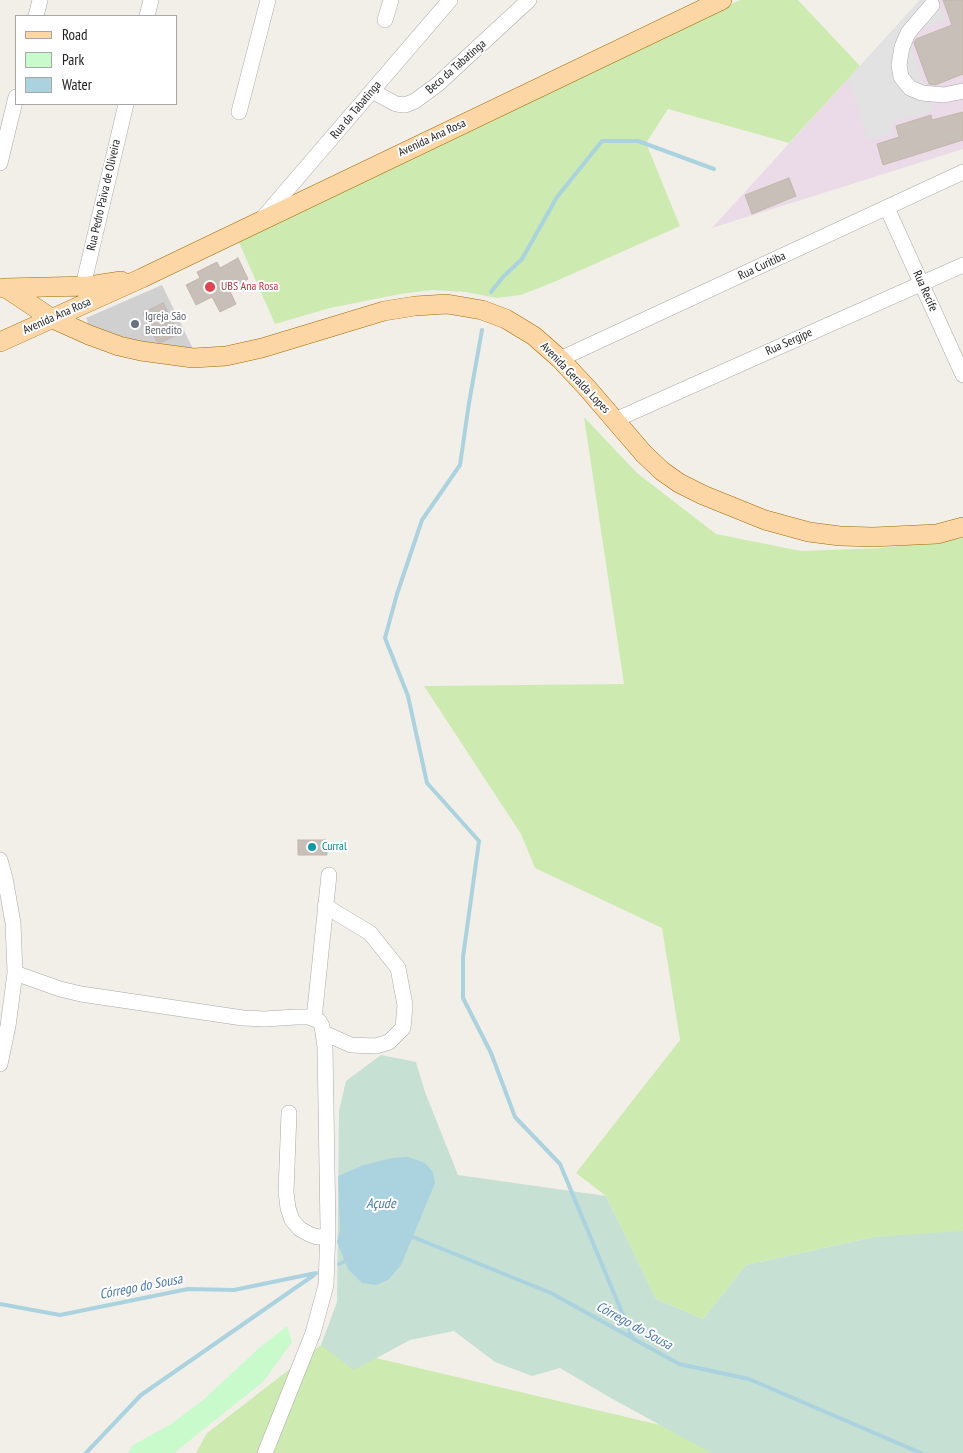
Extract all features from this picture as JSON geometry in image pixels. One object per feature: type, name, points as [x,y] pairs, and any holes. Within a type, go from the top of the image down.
[{"type":"main road","name":"Avenida Ana Rosa","points":[[0,342],[142,278],[722,0]]},
{"type":"main road","name":"Avenida Ana Rosa","points":[[3,288],[83,286],[142,278]]},
{"type":"main road","name":"Avenida Geralda Lopes","points":[[3,288],[51,318],[89,336],[119,346],[155,354],[193,358],[226,356],[262,348],[384,311],[415,306],[447,304],[482,310],[506,319],[534,336],[560,359],[644,454],[662,471],[703,496],[765,520],[809,532],[840,536],[873,537],[937,534],[963,527]]},
{"type":"street","points":[[36,15],[40,0]]},
{"type":"street","points":[[147,15],[150,0]]},
{"type":"street","points":[[239,112],[268,0]]},
{"type":"street","points":[[384,20],[391,0]]},
{"type":"street","name":"Rua da Tabatinga","points":[[260,220],[450,0]]},
{"type":"street","name":"Beco da Tabatinga","points":[[372,92],[396,104],[405,105],[415,101],[438,84],[529,0]]},
{"type":"street","points":[[932,5],[908,33],[902,47],[899,65],[901,77],[910,88],[922,93],[944,95],[963,91]]},
{"type":"street","points":[[0,163],[15,101]]},
{"type":"street","name":"Rua Pedro Paiva de Oliveira","points":[[83,286],[126,105]]},
{"type":"street","name":"Rua Curitiba","points":[[560,359],[963,172]]},
{"type":"street","name":"Rua Recife","points":[[887,208],[963,375]]},
{"type":"street","name":"Rua Sergipe","points":[[615,420],[963,265]]},
{"type":"street","points":[[0,860],[13,924],[15,973],[8,1026],[0,1064]]},
{"type":"street","points":[[314,1019],[329,875]]},
{"type":"street","points":[[324,1033],[351,1045],[376,1046],[389,1042],[403,1028],[405,1005],[398,968],[370,933],[325,906]]},
{"type":"street","points":[[15,973],[74,993],[160,1007],[244,1018],[264,1019],[302,1016],[319,1021],[324,1033],[328,1236],[326,1285],[322,1303],[299,1371],[265,1453]]},
{"type":"street","points":[[289,1112],[286,1192],[288,1208],[292,1220],[300,1229],[317,1237],[328,1236]]},
{"type":"shaded area","points":[[920,0],[963,0],[963,149],[712,228]]},
{"type":"shaded area","points":[[920,0],[937,0],[946,19],[907,37],[933,111],[892,122],[893,133],[868,140],[848,79]]},
{"type":"shaded area","name":"Igreja São Benedito","points":[[162,285],[194,351],[164,351],[91,330],[86,318]]},
{"type":"green space","points":[[740,0],[798,0],[860,66],[789,143],[668,109],[646,143],[680,226],[521,295],[496,298],[466,292],[432,290],[400,294],[330,308],[275,324],[237,238]]},
{"type":"green space","points":[[584,417],[637,473],[716,534],[801,551],[882,548],[963,538],[963,1234],[874,1237],[746,1265],[703,1319],[656,1299],[606,1196],[576,1173],[680,1040],[662,928],[535,868],[521,834],[424,686],[624,684]]},
{"type":"green space","points":[[381,1055],[416,1062],[425,1092],[458,1175],[606,1196],[656,1299],[703,1319],[746,1265],[874,1237],[963,1231],[963,1453],[711,1453],[560,1368],[532,1376],[495,1362],[454,1331],[410,1340],[354,1370],[321,1345],[337,1302],[339,1111],[346,1081]]},
{"type":"green space","points":[[287,1326],[292,1342],[263,1382],[174,1453],[128,1453],[133,1445],[171,1424],[202,1401],[259,1348]]},
{"type":"green space","points":[[321,1345],[779,1453],[196,1453],[207,1433]]},
{"type":"water","name":"Açude","points":[[408,1157],[425,1163],[433,1172],[435,1183],[401,1265],[388,1280],[376,1285],[362,1283],[348,1269],[337,1242],[340,1231],[338,1176],[364,1165],[392,1158]]},
{"type":"building","points":[[943,0],[963,0],[963,74],[935,85],[929,84],[914,43],[916,39],[952,25]]},
{"type":"building","points":[[963,112],[963,140],[883,165],[877,144],[899,137],[896,126],[931,115],[932,120]]},
{"type":"building","points":[[789,178],[796,196],[752,214],[745,195]]},
{"type":"building","name":"UBS Ana Rosa","points":[[238,258],[248,279],[229,289],[236,304],[220,312],[212,297],[196,305],[186,285],[200,278],[197,272],[217,262],[220,268]]},
{"type":"building","points":[[163,303],[179,334],[162,342],[157,342],[143,313]]},
{"type":"building","name":"Curral","points":[[298,840],[326,840],[327,855],[298,855]]},
{"type":"waterway","points":[[491,292],[503,277],[522,259],[557,197],[602,141],[638,141],[714,169]]},
{"type":"waterway","points":[[482,330],[460,465],[422,520],[397,594],[385,638],[408,696],[427,783],[479,841],[463,957],[463,998],[491,1053],[515,1117],[560,1164],[633,1339]]},
{"type":"waterway","name":"Córrego do Sousa","points":[[409,1238],[413,1237],[551,1293],[679,1364],[749,1379],[921,1453]]},
{"type":"waterway","name":"Córrego do Sousa","points":[[339,1264],[348,1260]]},
{"type":"waterway","name":"Córrego do Sousa","points":[[0,1304],[60,1315],[188,1289],[234,1290],[316,1273]]},
{"type":"waterway","points":[[86,1453],[141,1395],[314,1275]]},
{"type":"place","name":"UBS Ana Rosa","points":[[210,287]]},
{"type":"place","name":"Igreja São Benedito","points":[[135,324]]},
{"type":"place","name":"Curral","points":[[312,847]]}]
